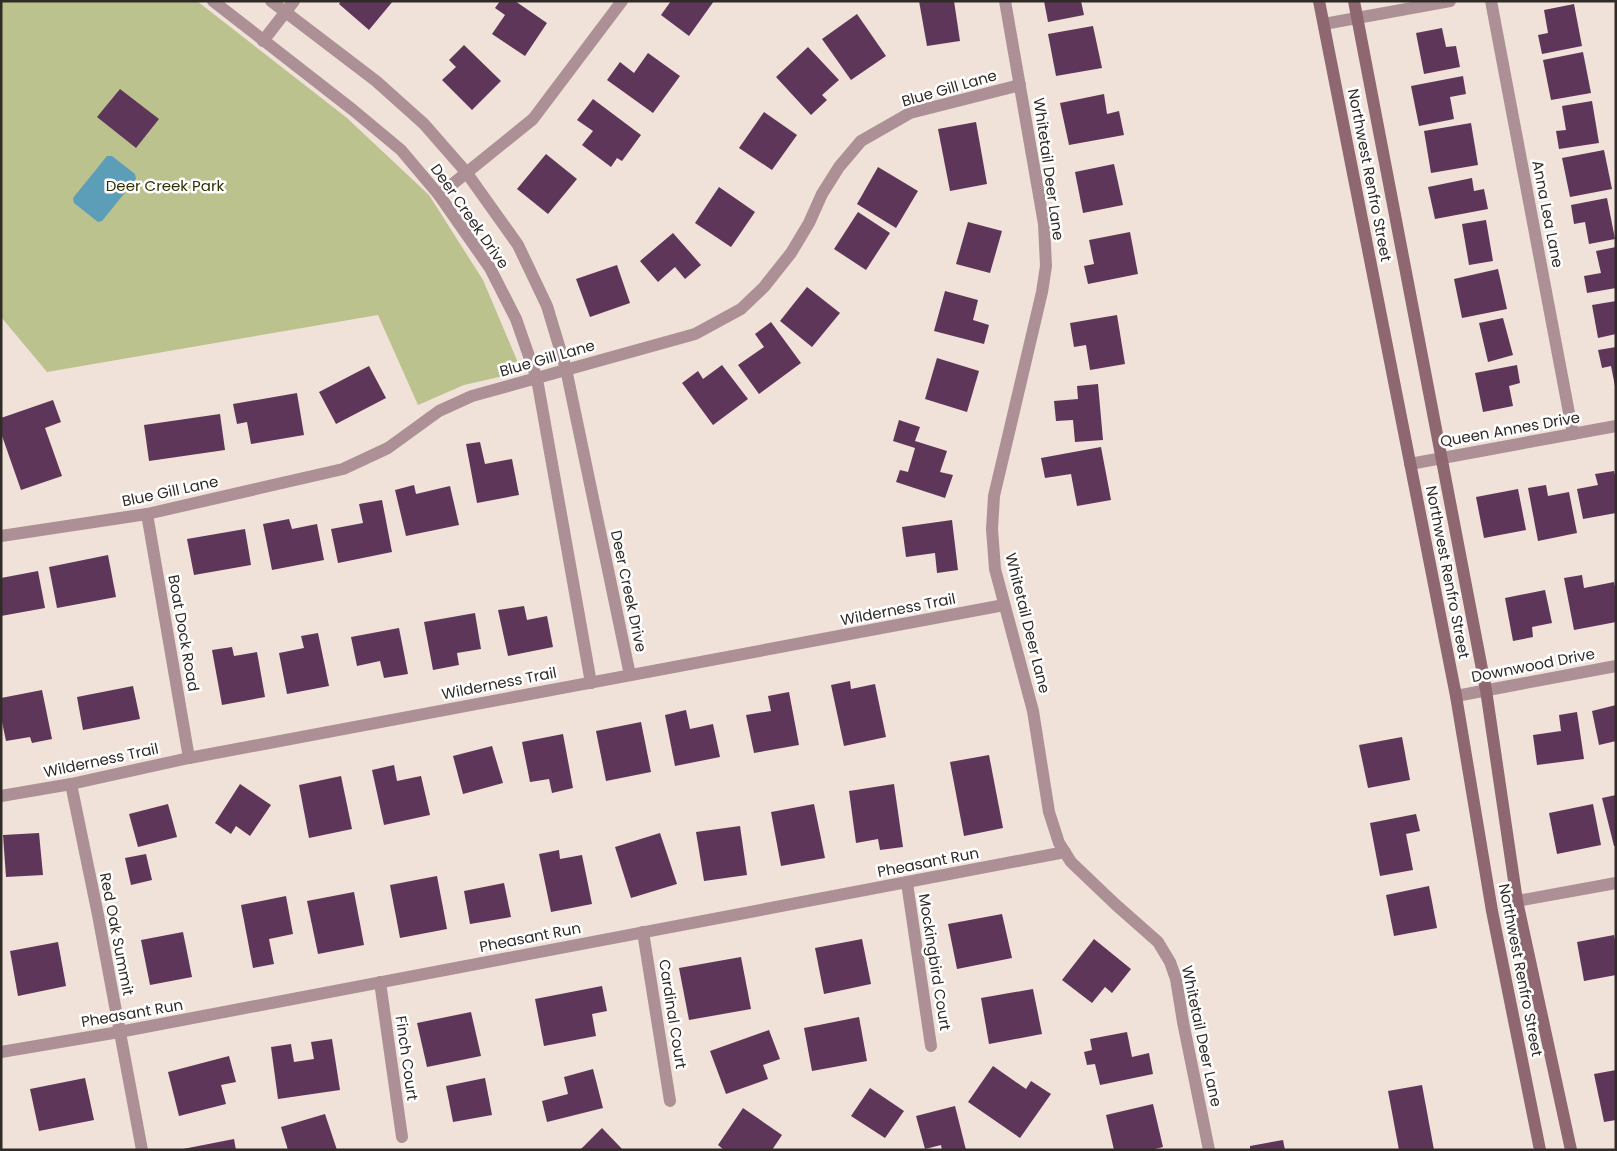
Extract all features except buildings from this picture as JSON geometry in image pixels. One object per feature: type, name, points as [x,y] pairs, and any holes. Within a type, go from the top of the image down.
[{"type":"main road","name":"Northwest Renfro Street","points":[[1319,1],[1456,696],[1492,911],[1540,1150]]},
{"type":"main road","name":"Northwest Renfro Street","points":[[1354,1],[1486,690],[1517,901],[1571,1150]]},
{"type":"street","name":"Deer Creek Drive","points":[[213,1],[353,110],[401,150],[439,195],[490,268],[516,320],[536,379],[591,683]]},
{"type":"street","name":"Deer Creek Drive","points":[[271,1],[376,82],[424,124],[466,172],[518,245],[546,306],[566,369],[630,675]]},
{"type":"street","points":[[263,41],[294,1]]},
{"type":"street","points":[[439,195],[533,119],[622,1]]},
{"type":"street","name":"Whitetail Deer Lane","points":[[1005,1],[1044,224],[1046,266],[1042,292],[994,496],[992,529],[995,568],[1033,711],[1049,812],[1059,843],[1070,862],[1158,942],[1170,962],[1176,979],[1209,1150]]},
{"type":"street","points":[[1324,24],[1450,1]]},
{"type":"street","name":"Anna Lea Lane","points":[[1491,1],[1573,434]]},
{"type":"street","name":"Blue Gill Lane","points":[[1,536],[147,514],[343,469],[388,448],[440,411],[472,396],[695,334],[741,308],[764,287],[791,253],[809,223],[822,194],[839,167],[861,141],[910,113],[1020,85]]},
{"type":"street","name":"Queen Annes Drive","points":[[1410,464],[1616,426]]},
{"type":"street","name":"Boat Dock Road","points":[[147,514],[189,758]]},
{"type":"street","name":"Wilderness Trail","points":[[1,796],[71,784],[189,758],[1004,606]]},
{"type":"street","name":"Downwood Drive","points":[[1456,696],[1616,666]]},
{"type":"street","name":"Red Oak Summit","points":[[71,784],[98,915],[142,1150]]},
{"type":"street","name":"Pheasant Run","points":[[1,1052],[119,1032],[1065,852]]},
{"type":"street","name":"Mockingbird Court","points":[[907,883],[931,1046]]},
{"type":"street","points":[[1517,901],[1616,884]]},
{"type":"street","name":"Cardinal Court","points":[[643,932],[670,1101]]},
{"type":"street","name":"Finch Court","points":[[380,982],[402,1138]]},
{"type":"green space","name":"Deer Creek Park","points":[[1,1],[197,1],[347,118],[429,195],[483,280],[519,365],[517,373],[464,385],[418,405],[378,315],[47,372],[1,317]]},
{"type":"water","points":[[107,156],[112,156],[135,174],[136,179],[102,221],[98,222],[74,203],[73,198]]}]
